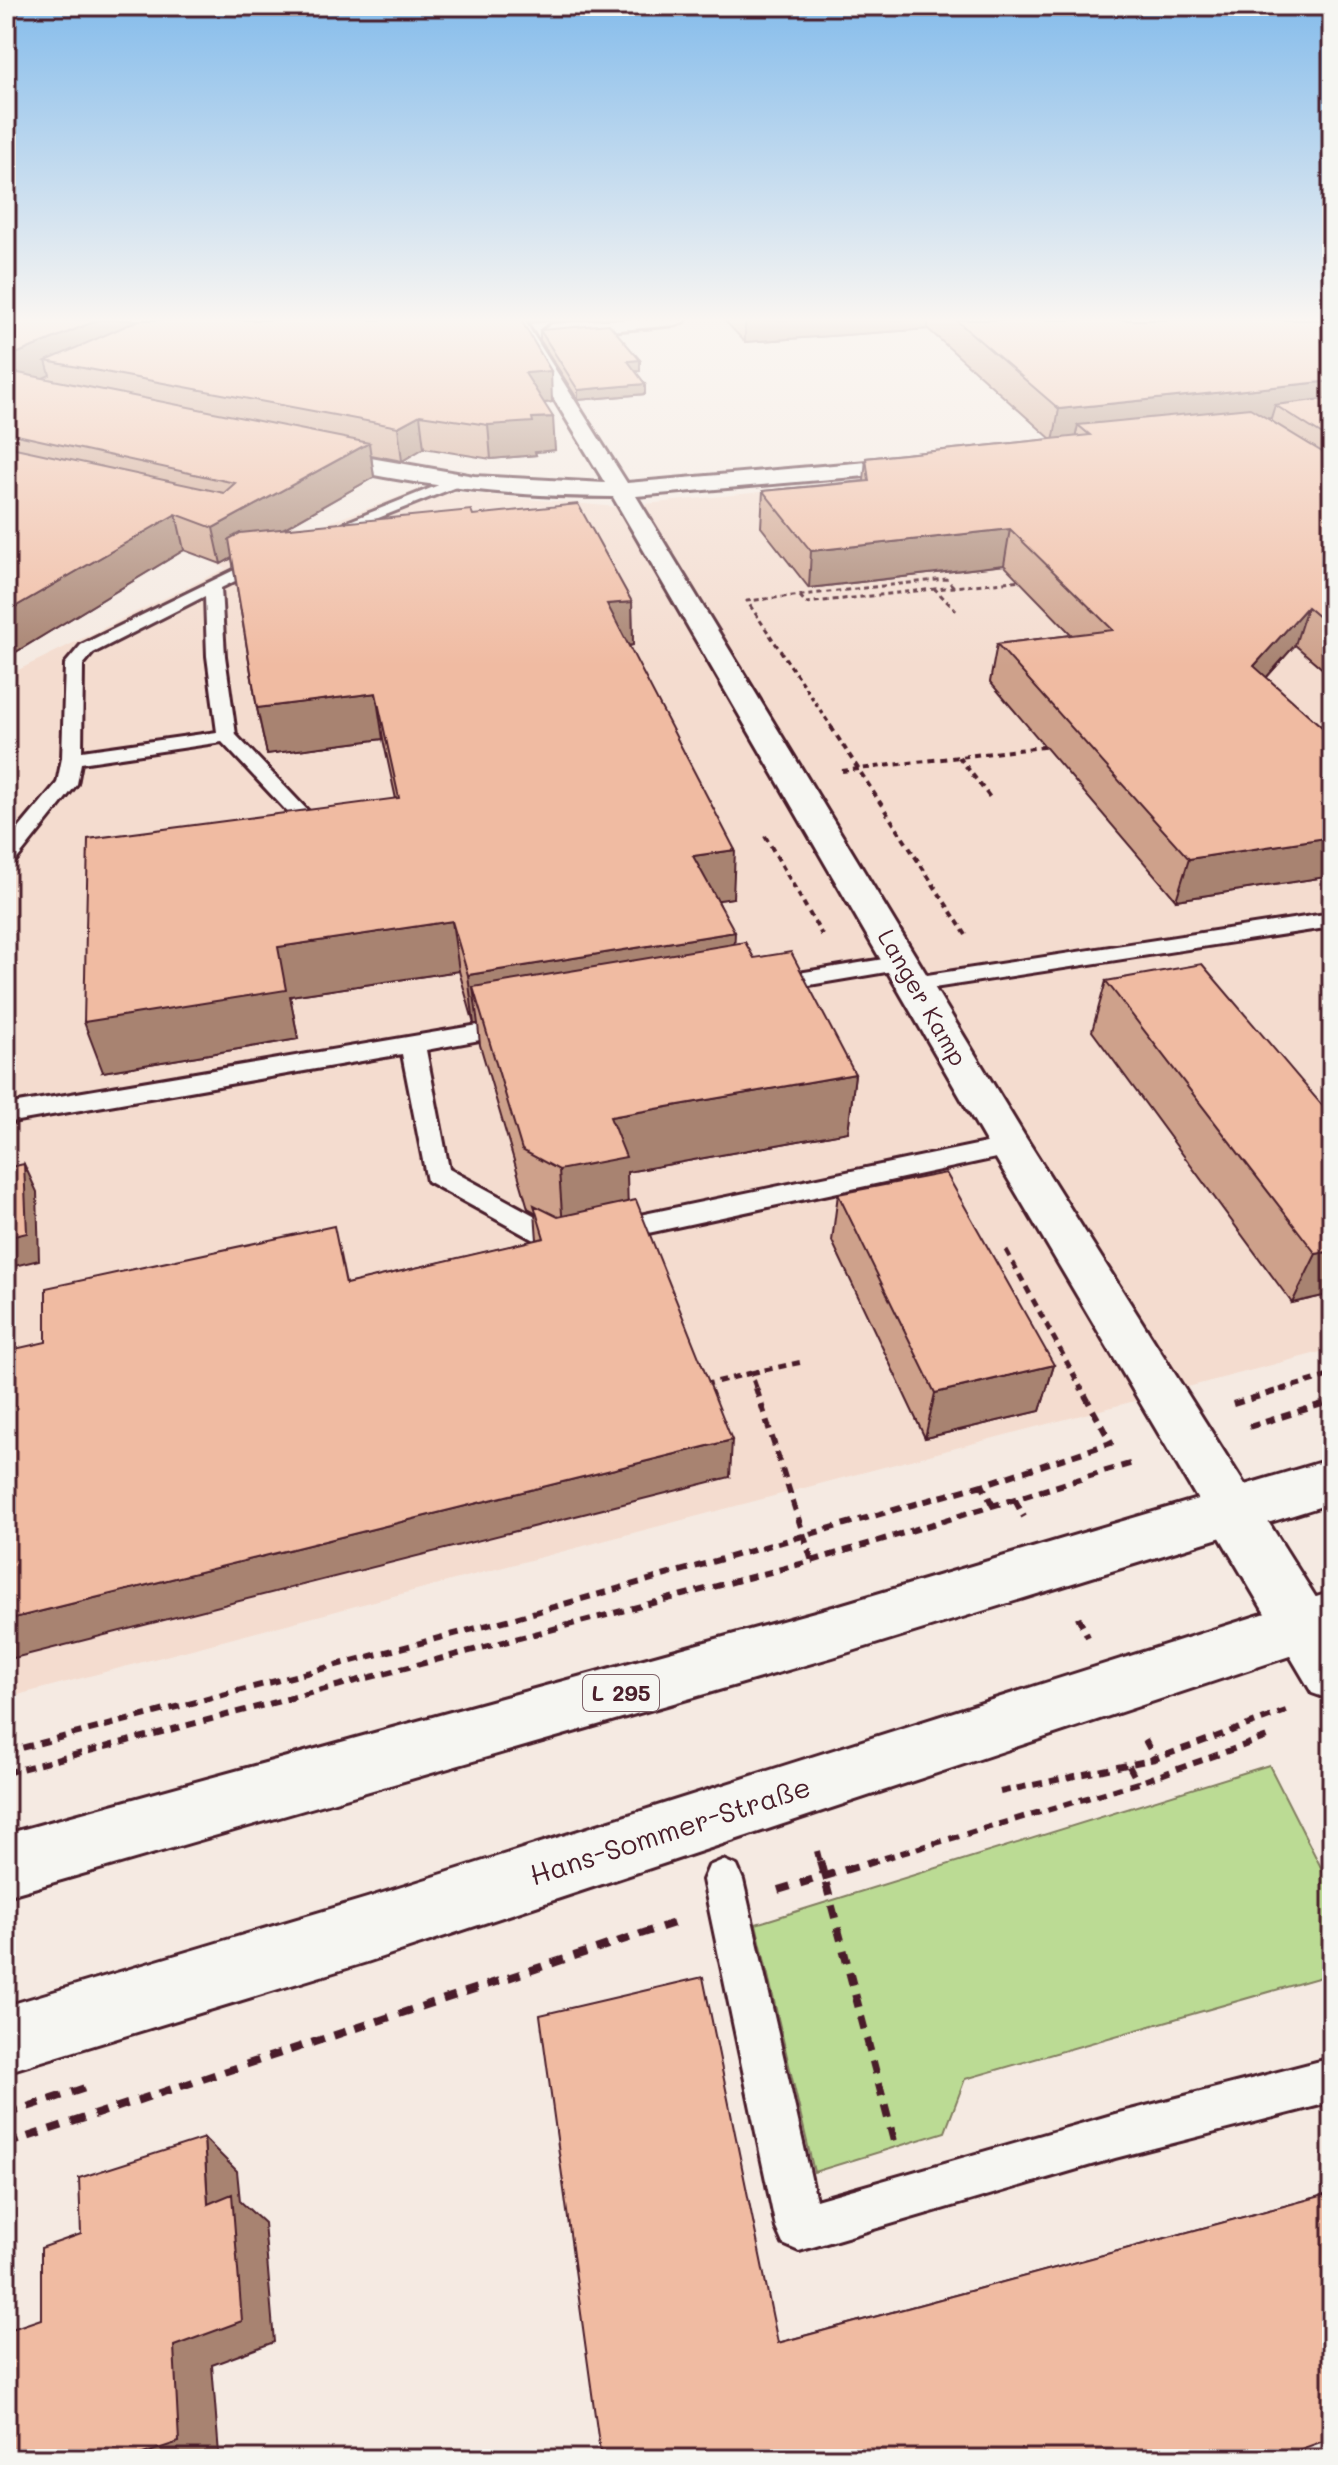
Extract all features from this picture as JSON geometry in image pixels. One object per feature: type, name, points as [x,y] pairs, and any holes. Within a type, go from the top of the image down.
[{"type":"street","name":"Langer Kamp","points":[[585,435],[793,776],[1010,1147],[1234,1511],[1323,1640]]},
{"type":"street","points":[[298,452],[456,482],[619,490],[952,461]]},
{"type":"street","name":"L 295","points":[[6,1865],[357,1769],[1051,1567],[1332,1481]]},
{"type":"street","name":"Hans-Sommer-Straße","points":[[6,2039],[367,1930],[1115,1688],[1323,1640]]},
{"type":"lane","points":[[306,542],[456,482]]},
{"type":"lane","points":[[6,858],[67,784],[72,758],[74,664],[87,649],[279,553]]},
{"type":"lane","points":[[213,584],[216,656],[227,736],[303,817]]},
{"type":"lane","points":[[72,758],[227,736]]},
{"type":"lane","points":[[740,990],[908,974],[1332,920]]},
{"type":"lane","points":[[6,1114],[537,1024]]},
{"type":"lane","points":[[412,1044],[437,1174],[560,1242],[1010,1147]]},
{"type":"lane","points":[[726,1892],[799,2228],[1115,2136],[1332,2080]]},
{"type":"path","points":[[916,575],[924,582]]},
{"type":"path","points":[[954,587],[946,579],[747,601],[860,769],[970,942]]},
{"type":"path","points":[[799,595],[806,603],[1029,579]]},
{"type":"path","points":[[935,589],[956,611]]},
{"type":"path","points":[[793,776],[1056,746]]},
{"type":"path","points":[[959,757],[992,800]]},
{"type":"path","points":[[6,1752],[515,1618],[804,1538],[1111,1443],[956,1158]]},
{"type":"path","points":[[696,1387],[802,1362]]},
{"type":"path","points":[[751,1373],[812,1561]]},
{"type":"path","points":[[1230,1405],[1332,1375]]},
{"type":"path","points":[[6,1773],[812,1561],[1332,1401]]},
{"type":"path","points":[[982,1485],[993,1506]]},
{"type":"path","points":[[1015,1500],[1155,1759]]},
{"type":"path","points":[[6,2144],[726,1892],[823,1876],[1138,1783],[1270,1736]]},
{"type":"path","points":[[1129,1766],[1138,1783]]},
{"type":"path","points":[[817,1851],[909,2196]]},
{"type":"shaded area","points":[[1332,435],[1332,1349],[6,1698],[6,676],[226,568],[200,557],[274,524],[319,526],[420,489],[617,507]]},
{"type":"green space","points":[[1269,1765],[1332,1889],[1332,1974],[965,2079],[945,2132],[814,2172],[756,1924]]},
{"type":"building","points":[[17,435],[329,435],[369,443],[213,528],[176,514],[6,612],[6,446],[224,493],[235,483]]},
{"type":"building","points":[[1090,435],[1294,435],[1332,458],[1332,628],[1307,607],[1254,666],[1332,736],[1332,837],[1189,859],[997,644],[1113,630],[1010,529],[811,551],[763,491],[869,481],[866,458]]},
{"type":"building","points":[[578,504],[632,602],[607,604],[735,850],[693,856],[735,932],[468,975],[452,921],[278,947],[286,990],[84,1022],[88,839],[399,798],[376,693],[257,708],[229,539],[240,533],[471,510],[473,515]]},
{"type":"building","points":[[745,942],[754,958],[791,952],[855,1074],[610,1117],[626,1157],[559,1170],[522,1150],[473,987]]},
{"type":"building","points":[[1202,964],[1332,1117],[1332,1251],[1316,1254],[1106,981]]},
{"type":"building","points":[[24,1164],[27,1233],[6,1238],[6,1168]]},
{"type":"building","points":[[946,1173],[1054,1365],[935,1393],[838,1194]]},
{"type":"building","points":[[636,1200],[732,1440],[6,1620],[6,1351],[46,1342],[46,1288],[334,1226],[346,1284],[544,1238],[534,1205],[558,1217]]},
{"type":"building","points":[[703,1977],[778,2343],[1332,2193],[1332,2438],[1290,2453],[1288,2449],[1255,2459],[601,2459],[540,2015]]},
{"type":"building","points":[[204,2138],[208,2204],[232,2194],[242,2321],[174,2346],[179,2442],[128,2459],[6,2459],[6,2331],[41,2319],[41,2248],[81,2234],[79,2178]]}]
